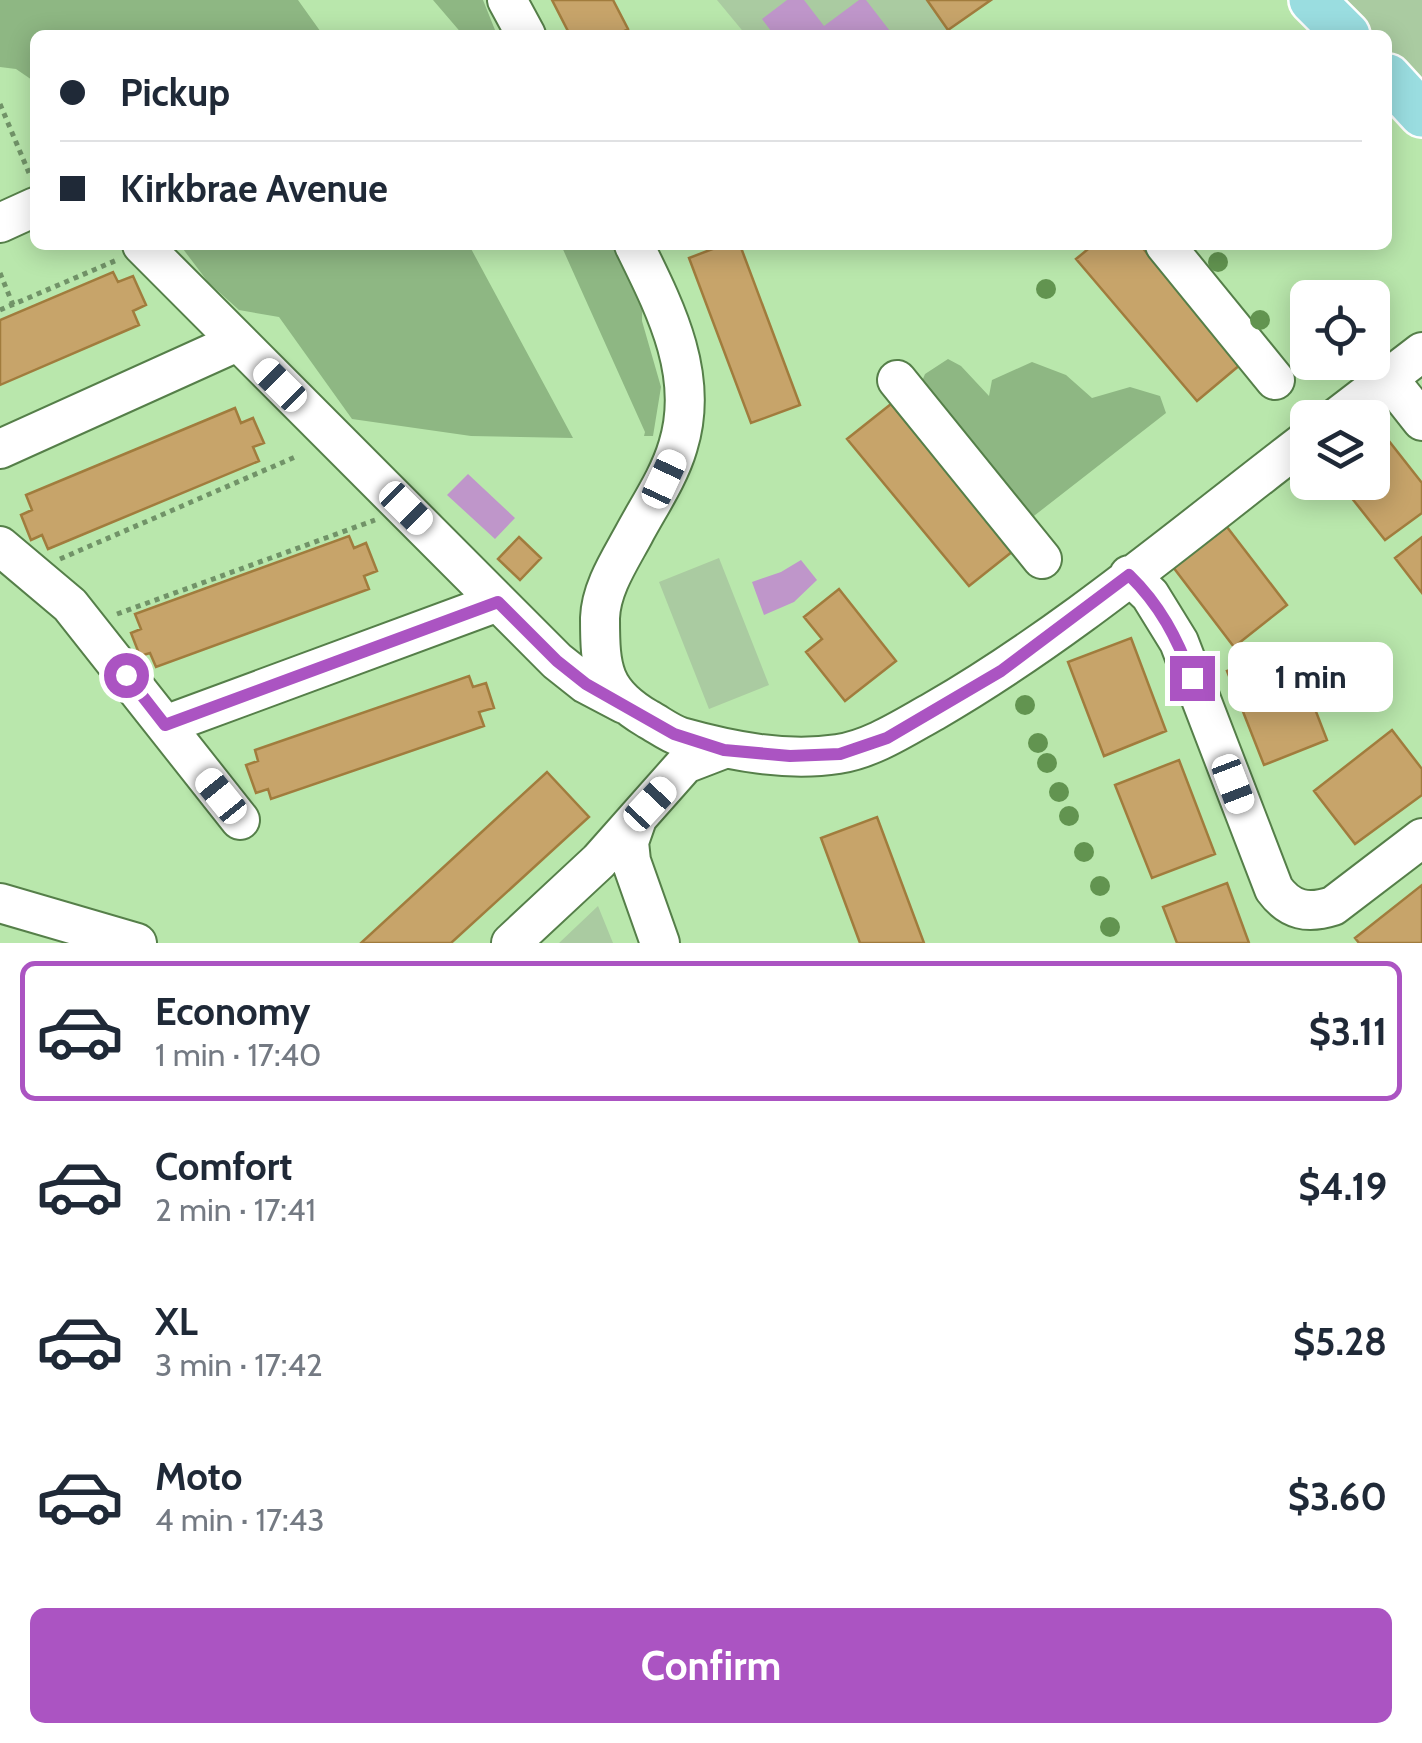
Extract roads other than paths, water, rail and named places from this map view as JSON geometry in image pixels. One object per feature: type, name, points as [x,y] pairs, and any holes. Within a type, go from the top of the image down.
[{"type":"main road","points":[[1312,0],[1341,30]]},
{"type":"main road","points":[[1392,81],[1422,114]]},
{"type":"street","points":[[507,0],[523,30]]},
{"type":"street","points":[[0,223],[30,192]]},
{"type":"street","points":[[624,704],[607,681],[600,612],[608,582],[677,450],[686,418],[686,376],[674,336],[636,250]]},
{"type":"street","points":[[1169,250],[1275,380]]},
{"type":"street","points":[[134,259],[237,342],[557,661],[586,684],[674,734],[724,750],[790,756],[840,754],[887,738],[1001,671],[1290,453]]},
{"type":"street","points":[[0,449],[237,342]]},
{"type":"street","points":[[1390,376],[1422,352]]},
{"type":"street","points":[[897,380],[1042,559]]},
{"type":"street","points":[[1359,400],[1385,380]]},
{"type":"street","points":[[1390,380],[1422,421]]},
{"type":"street","points":[[0,546],[70,605],[240,820]]},
{"type":"street","points":[[1129,575],[1150,595],[1179,642],[1274,889],[1282,900],[1297,910],[1318,911],[1333,906],[1422,838]]},
{"type":"street","points":[[165,725],[498,602]]},
{"type":"street","points":[[511,943],[599,861],[684,764],[724,750]]},
{"type":"street","points":[[637,819],[629,842],[631,861],[660,943]]},
{"type":"street","points":[[0,903],[137,943]]}]
